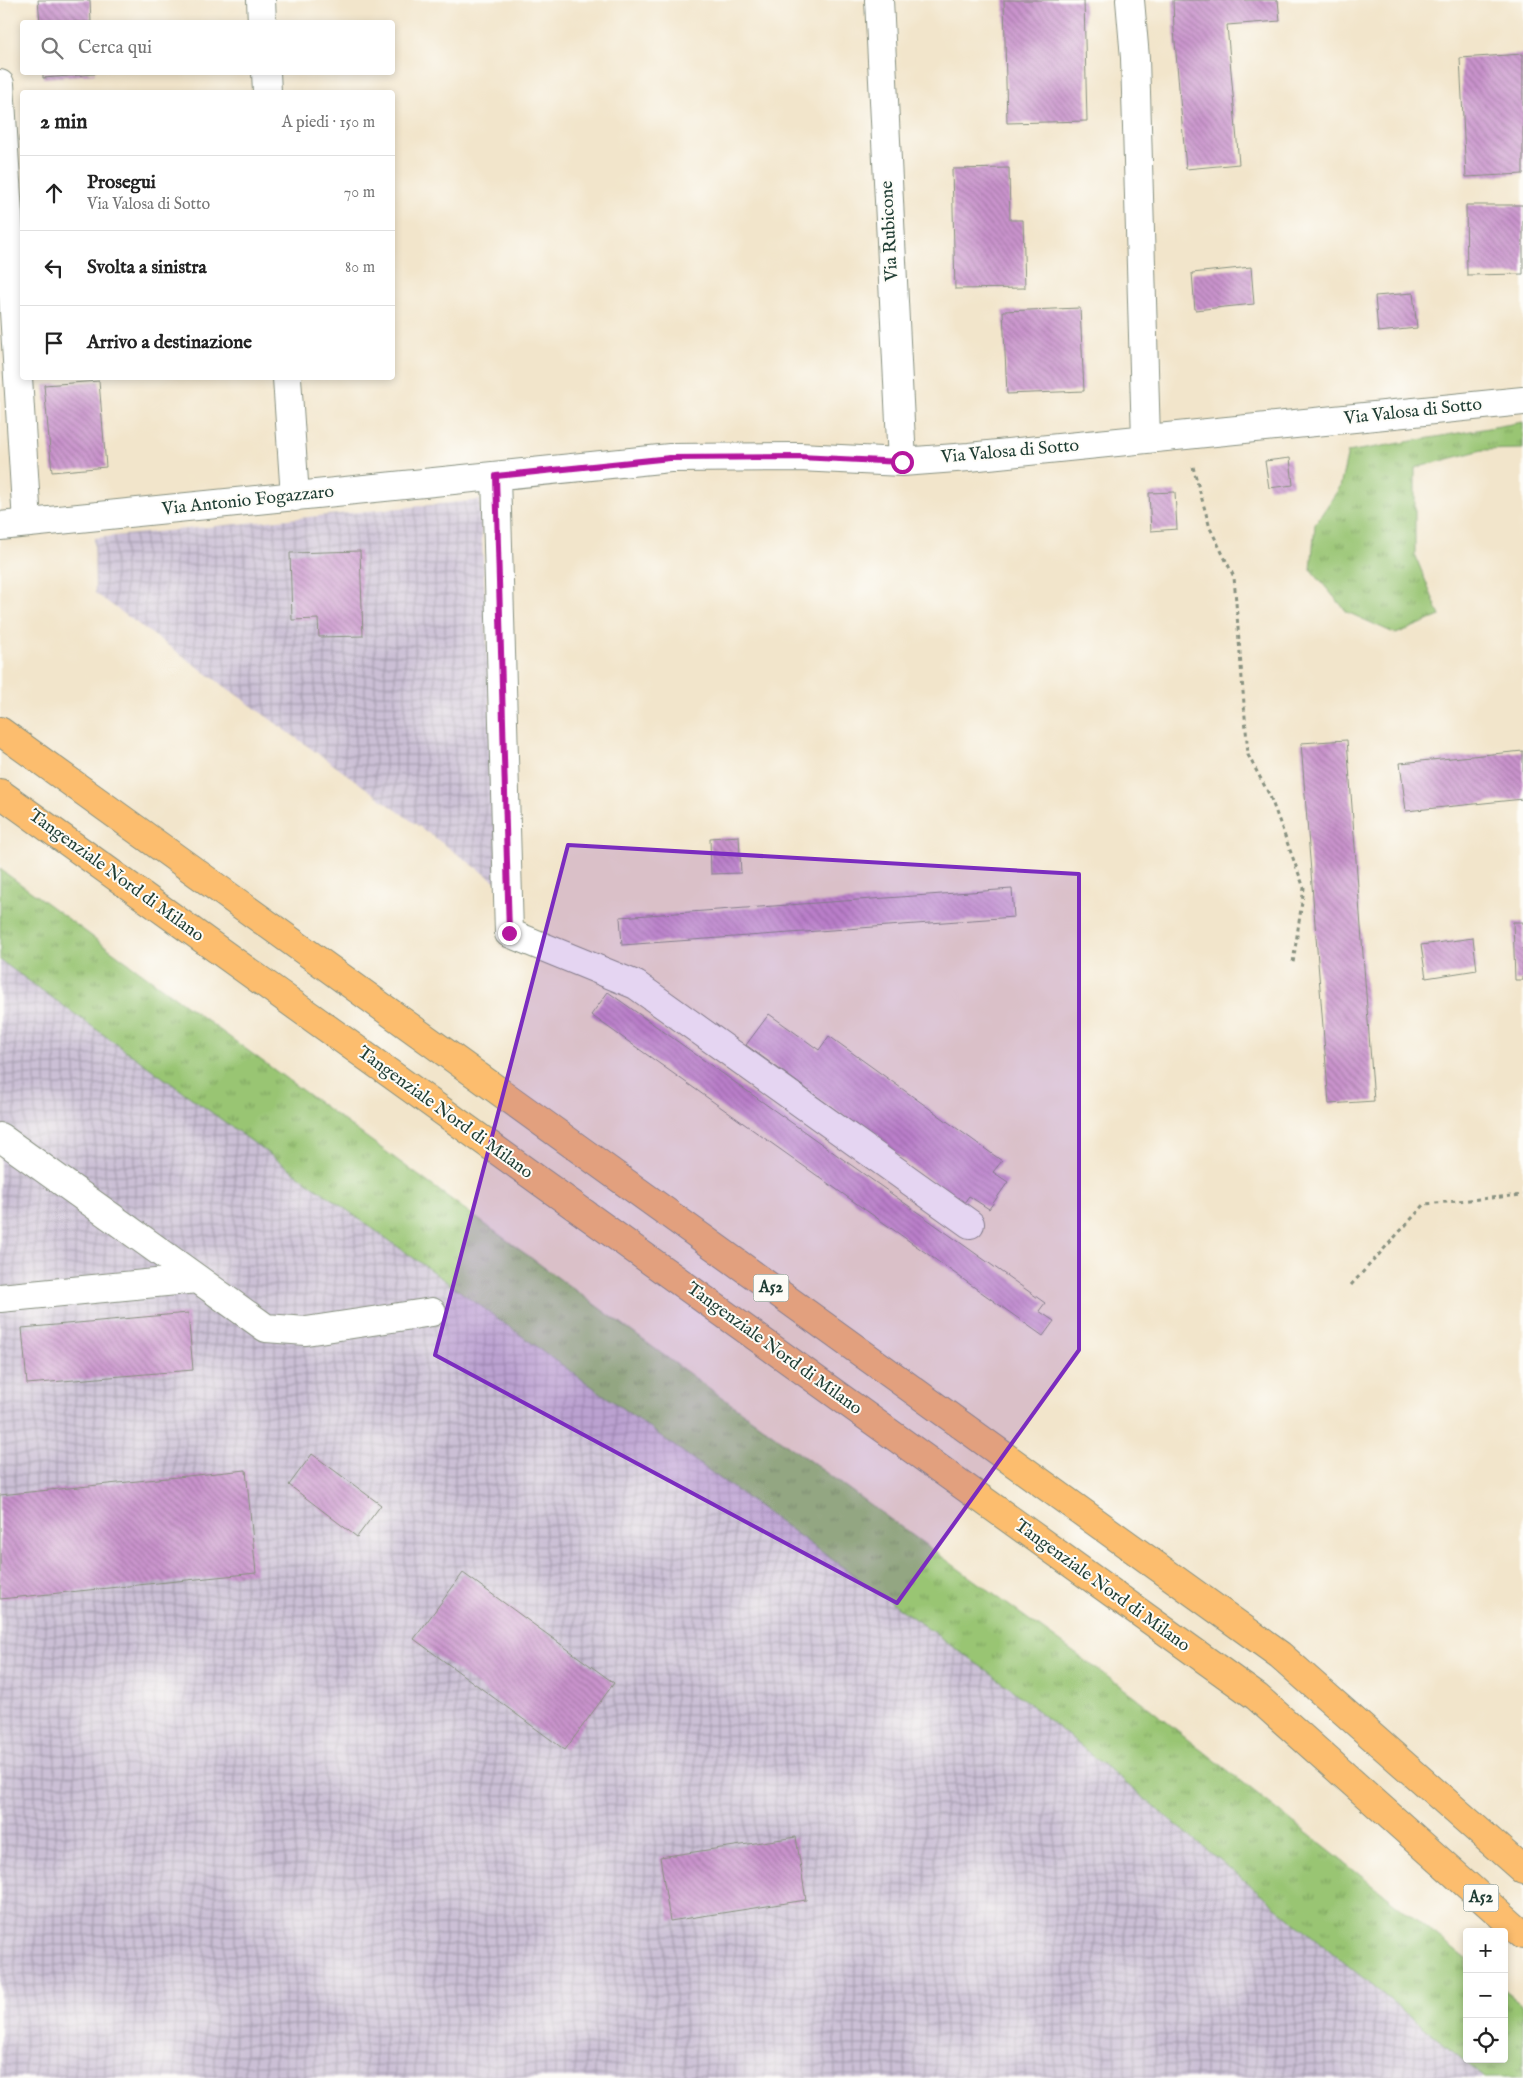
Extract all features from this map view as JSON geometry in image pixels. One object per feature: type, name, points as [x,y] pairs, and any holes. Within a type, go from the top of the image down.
[{"type":"highway","name":"A52","points":[[0,731],[1280,1655],[1523,1870]]},
{"type":"highway","name":"Tangenziale Nord di Milano","points":[[0,793],[1257,1697],[1523,1935]]},
{"type":"street","points":[[261,0],[262,20]]},
{"type":"street","name":"Via Rubicone","points":[[879,0],[902,462]]},
{"type":"street","points":[[1130,0],[1136,68],[1146,439]]},
{"type":"street","points":[[266,75],[267,90]]},
{"type":"street","points":[[0,84],[27,523]]},
{"type":"street","points":[[287,380],[295,496]]},
{"type":"street","name":"Via Valosa di Sotto","points":[[496,476],[670,458],[799,457],[902,462],[1523,401]]},
{"type":"street","points":[[496,476],[509,933],[636,985],[970,1224]]},
{"type":"street","name":"Via Antonio Fogazzaro","points":[[0,526],[496,476]]},
{"type":"street","points":[[0,1137],[266,1328],[306,1331],[432,1312]]},
{"type":"street","points":[[0,1298],[197,1279]]},
{"type":"path","points":[[1184,435],[1210,528],[1234,577],[1248,755],[1270,796],[1304,888],[1293,963]]},
{"type":"path","points":[[1351,1285],[1425,1204],[1523,1195]]},
{"type":"highlighted area","points":[[568,845],[1079,874],[1079,1350],[897,1603],[435,1355]]},
{"type":"shaded area","points":[[480,500],[499,884],[95,593],[94,538]]},
{"type":"shaded area","points":[[0,960],[1005,1684],[1463,2060],[1463,2063],[1467,2063],[1485,2078],[0,2078]]},
{"type":"green space","points":[[1523,422],[1523,449],[1482,450],[1415,468],[1415,555],[1440,616],[1396,634],[1347,612],[1311,570],[1315,524],[1340,487],[1348,452]]},
{"type":"green space","points":[[0,869],[669,1359],[1134,1696],[1463,1957],[1463,2060],[1005,1684],[0,960]]},
{"type":"green space","points":[[1508,1993],[1523,2005],[1523,2078],[1485,2078],[1467,2063],[1508,2063]]},
{"type":"building","points":[[38,0],[90,0],[91,20],[40,20]]},
{"type":"building","points":[[1004,0],[1084,0],[1087,121],[1007,123]]},
{"type":"building","points":[[1173,0],[1278,0],[1280,21],[1227,25],[1239,164],[1186,169]]},
{"type":"building","points":[[1523,54],[1523,174],[1466,177],[1460,58]]},
{"type":"building","points":[[43,75],[82,75],[43,78]]},
{"type":"building","points":[[1009,168],[1010,220],[1023,220],[1025,288],[955,289],[952,169]]},
{"type":"building","points":[[1466,205],[1523,205],[1523,274],[1467,275]]},
{"type":"building","points":[[1251,267],[1254,304],[1195,310],[1192,273]]},
{"type":"building","points":[[1413,293],[1417,328],[1378,332],[1375,296]]},
{"type":"building","points":[[1080,308],[1084,391],[1007,394],[1003,311]]},
{"type":"building","points":[[99,381],[106,467],[52,472],[44,385]]},
{"type":"building","points":[[1290,458],[1293,485],[1269,488],[1265,461]]},
{"type":"building","points":[[1175,492],[1177,529],[1151,531],[1149,493]]},
{"type":"building","points":[[360,551],[363,636],[319,637],[318,619],[292,620],[290,553]]},
{"type":"building","points":[[1347,740],[1374,1101],[1329,1104],[1301,743]]},
{"type":"building","points":[[1523,751],[1523,799],[1406,811],[1400,763]]},
{"type":"building","points":[[739,836],[741,873],[711,874],[710,838]]},
{"type":"building","points":[[1012,889],[1014,917],[622,945],[620,917]]},
{"type":"building","points":[[1513,922],[1523,922],[1523,980],[1515,980]]},
{"type":"building","points":[[1473,938],[1477,970],[1426,978],[1421,945]]},
{"type":"building","points":[[608,992],[1045,1303],[1039,1311],[1054,1321],[1043,1336],[591,1015]]},
{"type":"building","points":[[769,1014],[819,1050],[829,1036],[1002,1161],[993,1172],[1008,1182],[989,1209],[969,1196],[964,1203],[746,1045]]},
{"type":"building","points":[[188,1313],[193,1370],[27,1384],[22,1328]]},
{"type":"building","points":[[312,1454],[381,1505],[357,1537],[289,1485]]},
{"type":"building","points":[[246,1470],[256,1573],[0,1599],[0,1495]]},
{"type":"building","points":[[463,1573],[614,1683],[565,1750],[414,1639]]},
{"type":"building","points":[[796,1837],[806,1900],[670,1921],[660,1857]]},
{"type":"route","points":[[509,933],[496,476],[670,458],[733,456],[799,457],[902,462]]}]
